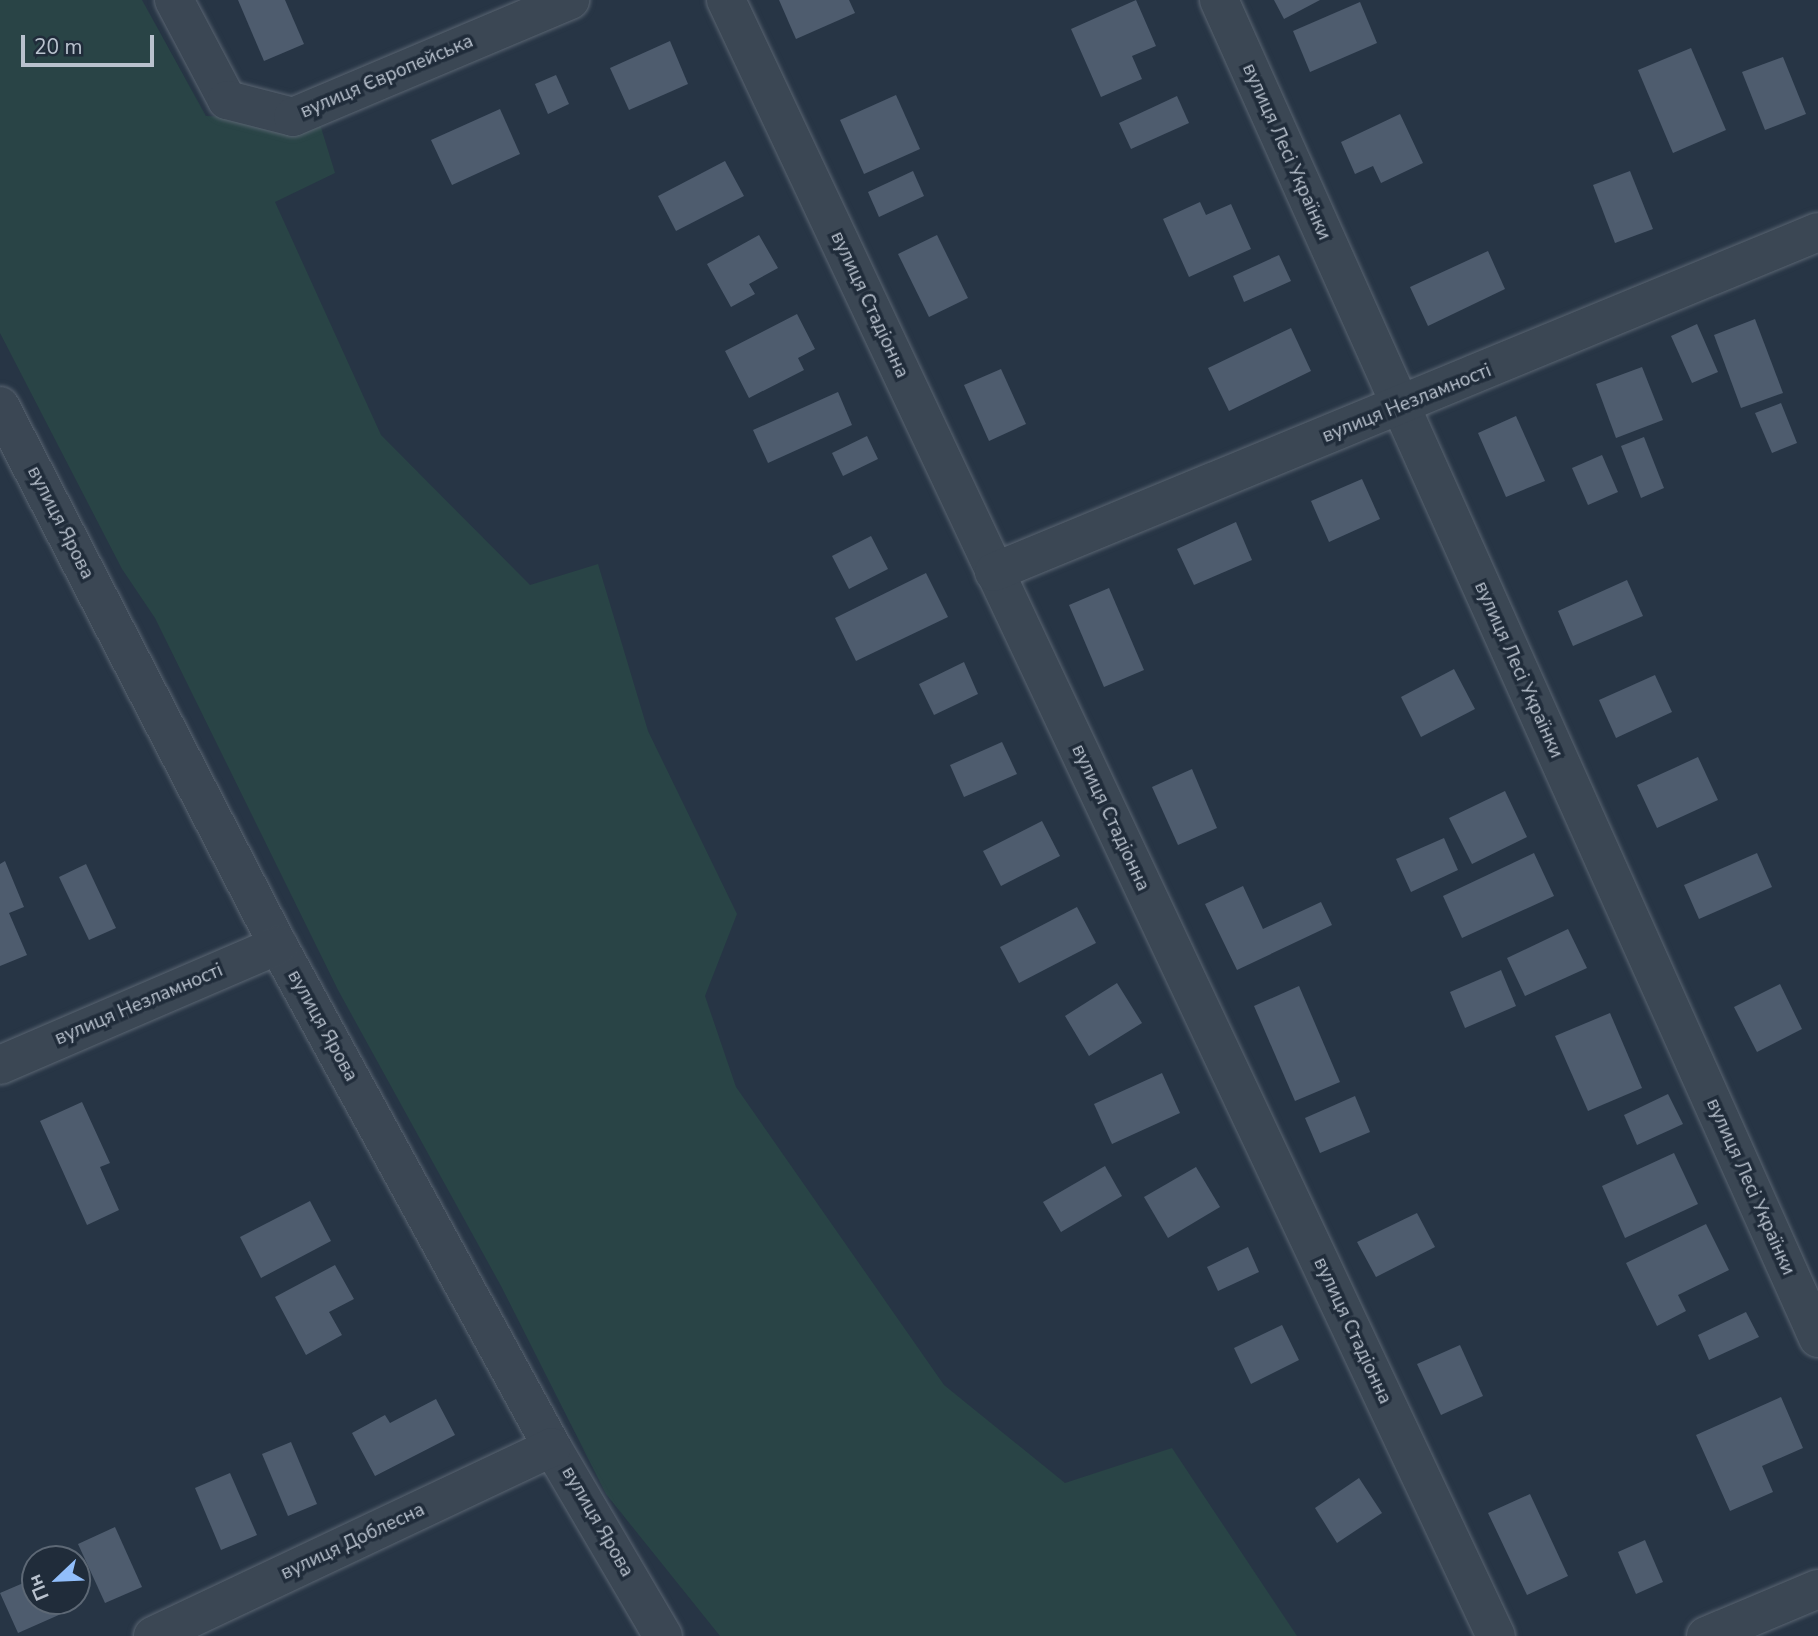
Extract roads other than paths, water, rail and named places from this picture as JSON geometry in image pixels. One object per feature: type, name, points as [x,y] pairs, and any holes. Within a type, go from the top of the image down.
[{"type":"street","name":"вулиця Європейська","points":[[174,0],[227,100],[293,117],[570,0]]},
{"type":"street","name":"вулиця Стадіонна","points":[[726,0],[1496,1636]]},
{"type":"street","name":"вулиця Лесі Українки","points":[[1219,0],[1818,1338]]},
{"type":"street","name":"вулиця Незламності","points":[[994,572],[1400,408],[1818,232]]},
{"type":"street","name":"вулиця Ярова","points":[[0,406],[278,945],[552,1447],[663,1636]]},
{"type":"street","name":"вулиця Незламності","points":[[0,1065],[278,945]]},
{"type":"street","name":"вулиця Доблесна","points":[[153,1636],[552,1447]]},
{"type":"street","points":[[1706,1636],[1757,1624],[1818,1589]]}]
